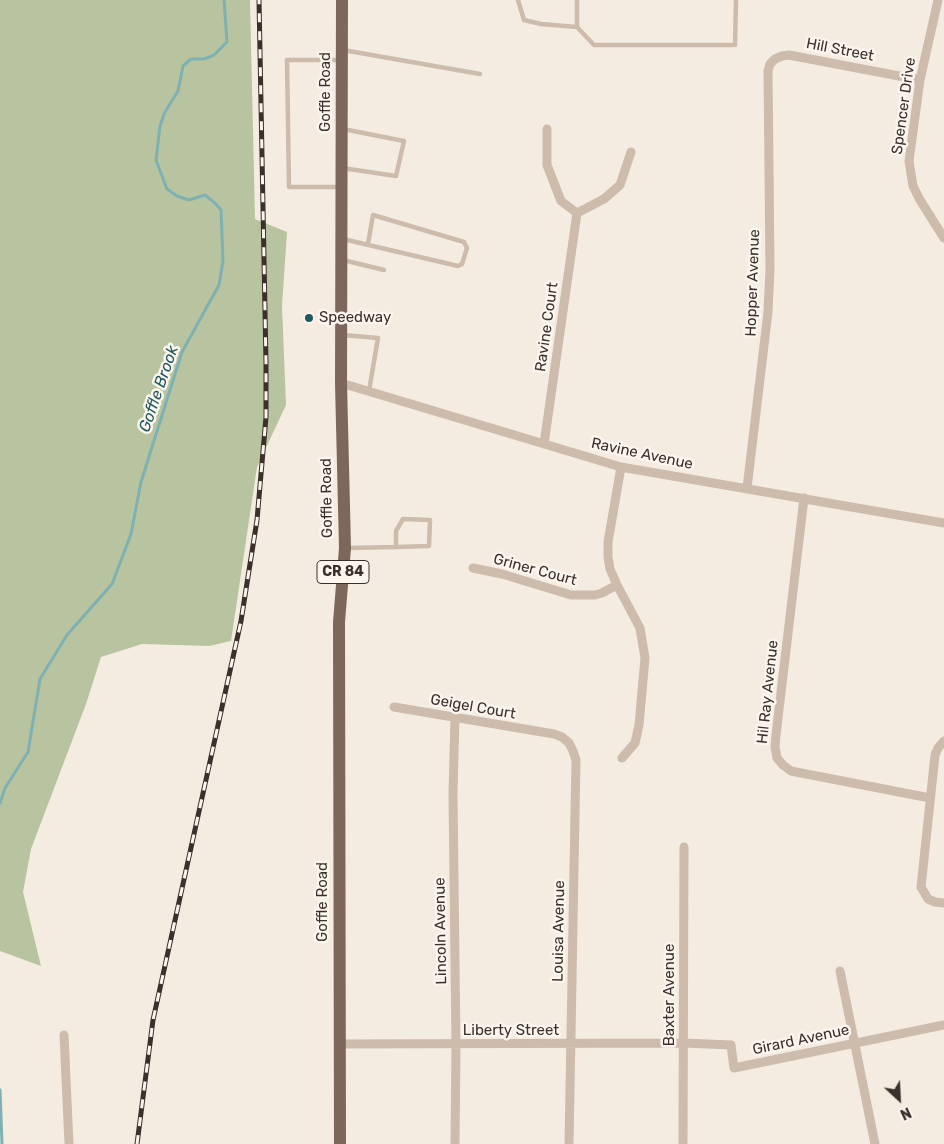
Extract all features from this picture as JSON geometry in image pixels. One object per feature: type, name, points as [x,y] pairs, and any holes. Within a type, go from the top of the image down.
[{"type":"main road","name":"Goffle Road","points":[[340,1144],[339,622],[345,548],[341,383],[342,0]]},
{"type":"street","name":"Spencer Drive","points":[[938,0],[920,80],[910,174],[913,186],[920,200],[944,238]]},
{"type":"street","name":"Hill Street","points":[[767,78],[770,64],[782,56],[789,55],[920,80]]},
{"type":"street","name":"Hopper Avenue","points":[[747,488],[768,312],[770,259],[767,78]]},
{"type":"street","points":[[547,129],[547,165],[561,201],[577,214],[604,199],[620,185],[631,152]]},
{"type":"street","name":"Ravine Court","points":[[544,444],[577,214]]},
{"type":"street","name":"Ravine Avenue","points":[[341,383],[621,467],[944,523]]},
{"type":"street","points":[[621,467],[608,542],[608,557],[610,570],[640,628],[645,658],[639,725],[635,743],[622,758]]},
{"type":"street","name":"Hil Ray Avenue","points":[[804,498],[776,735],[775,747],[777,758],[791,772],[930,798]]},
{"type":"street","name":"Griner Court","points":[[473,568],[502,574],[571,595],[602,594],[617,585]]},
{"type":"street","name":"Geigel Court","points":[[394,707],[548,733]]},
{"type":"street","name":"Lincoln Avenue","points":[[454,1144],[456,1045],[455,717]]},
{"type":"street","name":"Louisa Avenue","points":[[548,733],[562,738],[569,744],[576,760],[569,1144]]},
{"type":"street","points":[[944,741],[935,755],[921,887],[928,899],[944,903]]},
{"type":"street","name":"Baxter Avenue","points":[[683,1144],[684,847]]},
{"type":"street","points":[[840,971],[876,1144]]},
{"type":"street","name":"Girard Avenue","points":[[684,1043],[731,1045],[734,1068],[944,1025]]},
{"type":"street","points":[[64,1036],[69,1144]]},
{"type":"street","name":"Liberty Street","points":[[340,1044],[684,1043]]},
{"type":"lane","points":[[518,0],[524,20],[541,24],[578,27]]},
{"type":"lane","points":[[577,0],[578,27],[594,45],[735,45],[736,0]]},
{"type":"lane","points":[[342,188],[289,187],[287,60],[342,55],[480,74]]},
{"type":"lane","points":[[342,129],[404,141],[396,176],[342,168]]},
{"type":"lane","points":[[342,239],[458,266],[462,264],[467,248],[464,242],[373,215],[368,244]]},
{"type":"lane","points":[[341,260],[384,270]]},
{"type":"lane","points":[[341,335],[378,338],[369,392]]},
{"type":"lane","points":[[345,548],[396,547],[429,546],[430,520],[403,520],[396,531],[396,547]]},
{"type":"green space","points":[[0,0],[250,0],[255,219],[287,232],[282,306],[286,405],[257,467],[231,641],[209,646],[142,644],[101,657],[86,704],[31,849],[23,892],[41,966],[0,951]]},
{"type":"waterway","name":"Goffle Brook","points":[[0,803],[5,788],[28,752],[40,679],[67,635],[112,584],[131,534],[141,482],[182,352],[219,285],[223,261],[221,210],[205,195],[189,200],[177,196],[167,189],[156,160],[160,126],[165,112],[178,91],[183,66],[191,59],[204,59],[214,55],[227,42],[224,0]]},
{"type":"waterway","name":"Goffle Brook","points":[[0,1090],[2,1144]]},
{"type":"railway","points":[[137,1144],[153,1020],[241,621],[257,520],[266,417],[259,0]]},
{"type":"place","name":"Speedway","points":[[309,318]]}]
